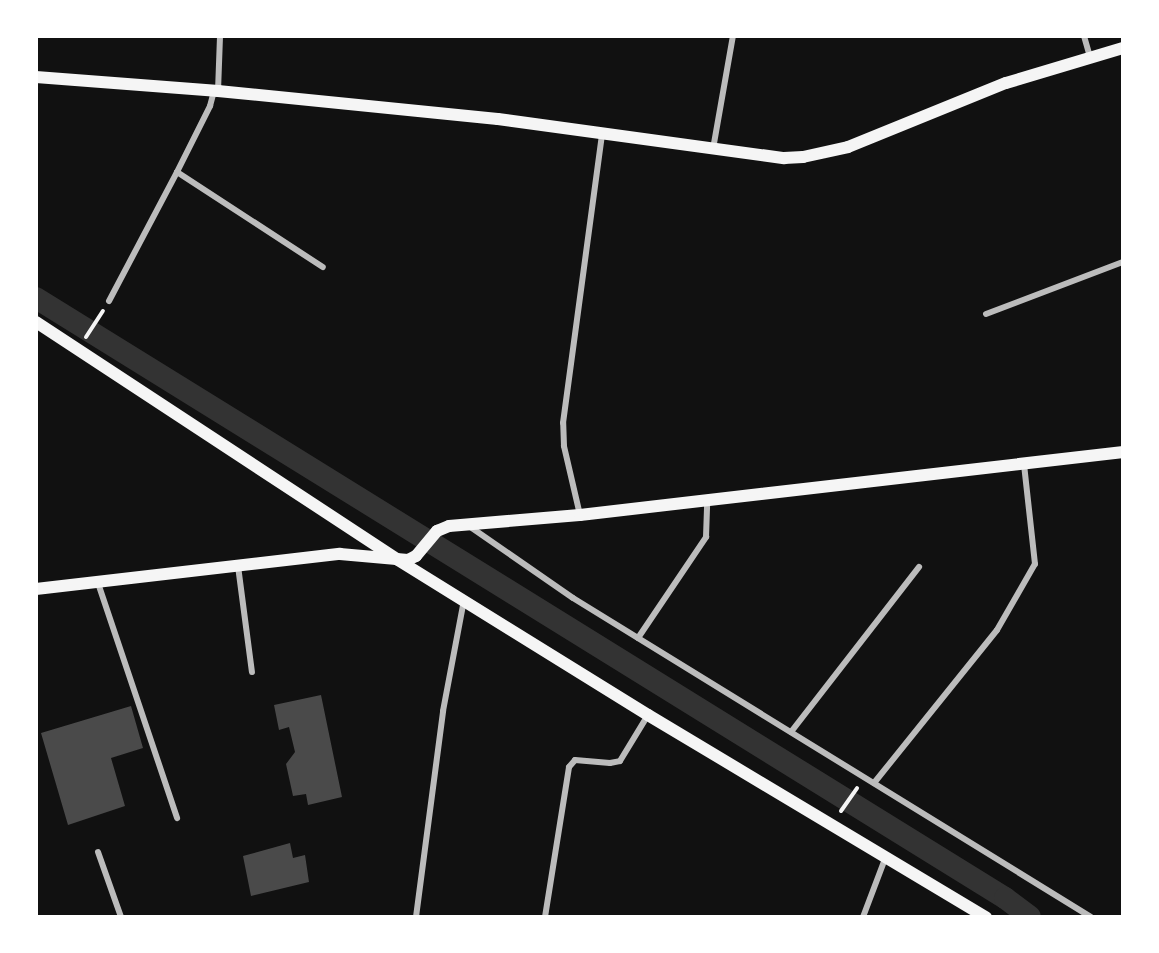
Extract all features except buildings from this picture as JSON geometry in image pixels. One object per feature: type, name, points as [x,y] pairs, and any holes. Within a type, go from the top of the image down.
[{"type":"main road","points":[[36,77],[216,91],[498,119],[784,158],[803,157],[848,147],[1006,83],[1123,48]]},
{"type":"main road","points":[[36,322],[79,348],[398,560],[648,715],[986,917]]},
{"type":"main road","points":[[36,589],[340,554],[408,560],[416,556],[437,531],[466,524],[580,515],[1123,452]]},
{"type":"street","points":[[109,301],[210,106],[216,91],[220,36]]},
{"type":"street","points":[[713,150],[733,36]]},
{"type":"street","points":[[1084,36],[1090,57]]},
{"type":"street","points":[[580,515],[564,446],[562,423],[602,134]]},
{"type":"street","points":[[177,172],[323,267]]},
{"type":"street","points":[[986,314],[1123,261]]},
{"type":"street","points":[[874,783],[997,630],[1035,564],[1024,464]]},
{"type":"street","points":[[638,638],[706,537],[707,500]]},
{"type":"street","points":[[466,524],[573,598],[1091,917]]},
{"type":"street","points":[[238,566],[252,672]]},
{"type":"street","points":[[791,732],[919,567]]},
{"type":"street","points":[[98,582],[177,818]]},
{"type":"street","points":[[416,917],[443,711],[464,599]]},
{"type":"street","points":[[545,917],[569,767],[575,760],[610,763],[620,760],[648,715]]},
{"type":"street","points":[[98,852],[121,917]]},
{"type":"street","points":[[863,917],[886,856]]},
{"type":"path","points":[[79,348],[109,301]]},
{"type":"path","points":[[833,824],[864,777]]},
{"type":"waterway","points":[[36,298],[1005,898],[1030,917]]}]
